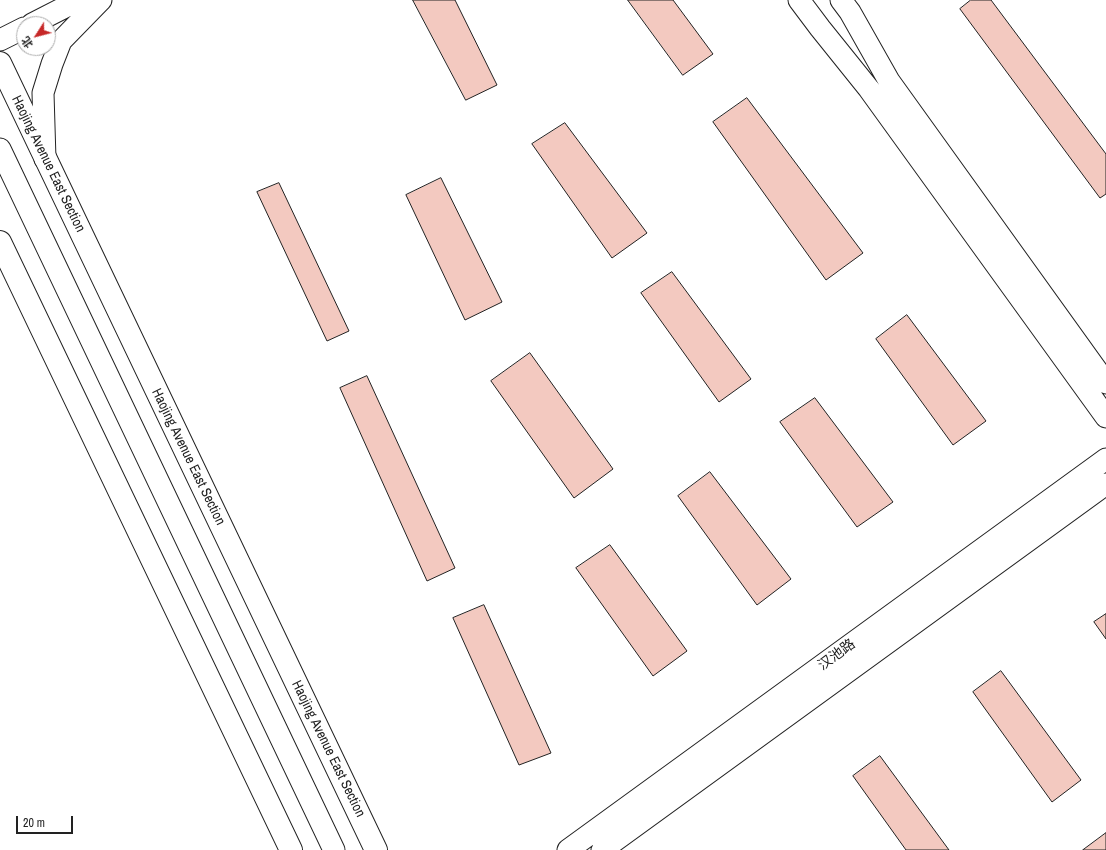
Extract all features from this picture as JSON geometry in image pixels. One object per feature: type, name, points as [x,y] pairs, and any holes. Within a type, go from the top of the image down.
[{"type":"main road","name":"Haojing Avenue East Section","points":[[0,63],[376,850]]},
{"type":"main road","points":[[0,242],[291,850]]},
{"type":"street","points":[[48,16],[79,0]]},
{"type":"street","points":[[46,159],[44,93],[52,64],[61,41],[101,0]]},
{"type":"street","points":[[799,0],[869,89],[1106,417]]},
{"type":"street","points":[[841,0],[850,12],[889,81],[1106,383]]},
{"type":"street","points":[[0,40],[16,32]]},
{"type":"street","points":[[0,149],[334,850]]},
{"type":"street","name":"汉池路","points":[[568,850],[1106,459]]},
{"type":"street","name":"汉池路","points":[[602,850],[1106,484]]},
{"type":"building","points":[[413,0],[455,0],[497,85],[466,100]]},
{"type":"building","points":[[628,0],[673,0],[713,54],[683,75]]},
{"type":"building","points":[[971,0],[991,0],[1106,154],[1106,194],[1100,198],[960,9]]},
{"type":"building","points":[[747,98],[863,253],[826,280],[713,122]]},
{"type":"building","points":[[565,123],[647,233],[612,258],[532,144]]},
{"type":"building","points":[[441,178],[502,302],[465,320],[406,195]]},
{"type":"building","points":[[279,183],[349,331],[327,341],[257,192]]},
{"type":"building","points":[[672,272],[751,379],[719,402],[641,293]]},
{"type":"building","points":[[907,315],[986,421],[953,445],[876,339]]},
{"type":"building","points":[[530,353],[613,469],[574,498],[491,381]]},
{"type":"building","points":[[367,376],[455,568],[427,581],[340,388]]},
{"type":"building","points":[[815,398],[893,502],[857,527],[780,422]]},
{"type":"building","points":[[710,472],[791,579],[757,605],[678,496]]},
{"type":"building","points":[[610,545],[687,651],[653,676],[576,568]]},
{"type":"building","points":[[484,605],[551,753],[519,765],[453,618]]},
{"type":"building","points":[[1106,614],[1106,639],[1094,622]]},
{"type":"building","points":[[1001,671],[1081,780],[1052,802],[973,692]]},
{"type":"building","points":[[880,756],[949,850],[906,850],[853,776]]},
{"type":"building","points":[[1106,833],[1106,850],[1083,850]]}]
